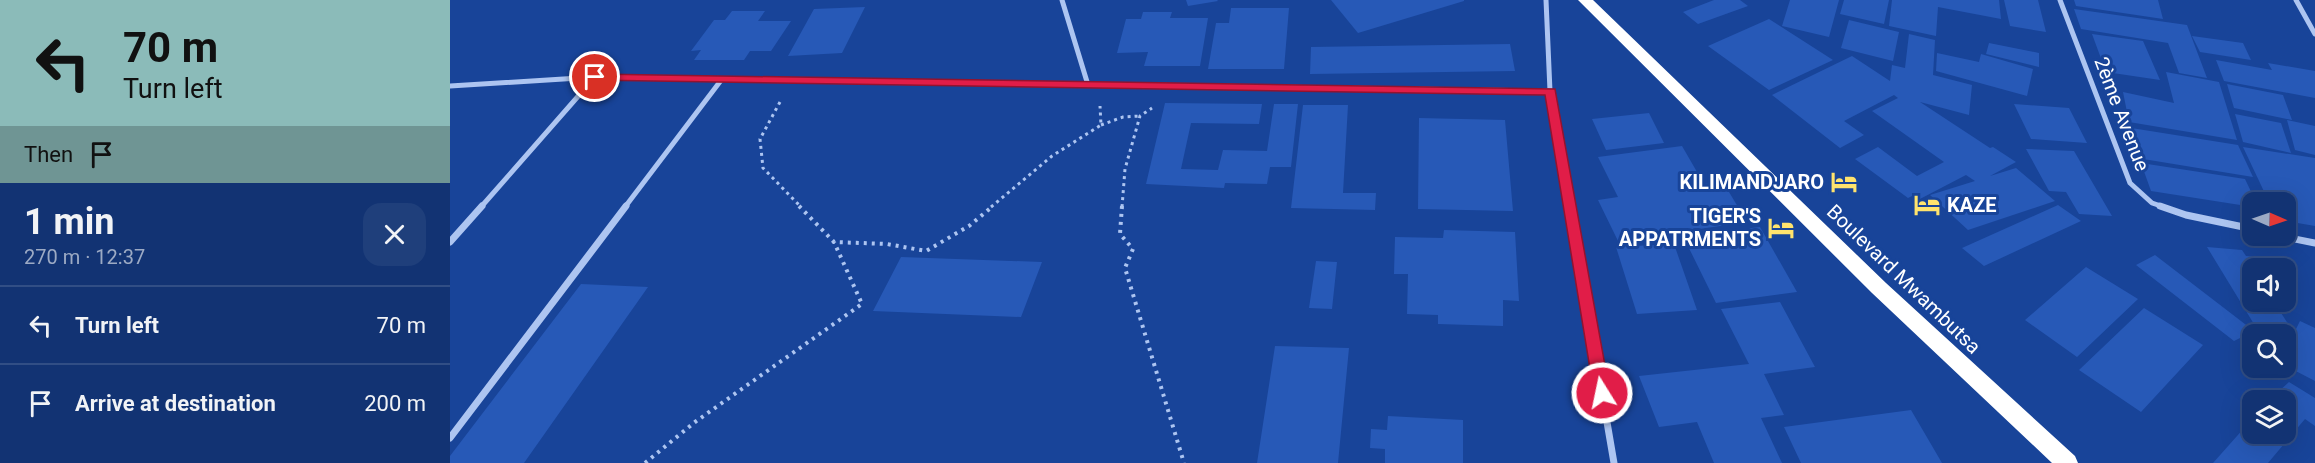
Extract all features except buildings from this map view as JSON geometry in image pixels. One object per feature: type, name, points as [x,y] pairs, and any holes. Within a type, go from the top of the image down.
[{"type":"highway","name":"Boulevard Mwambutsa","points":[[1584,0],[1879,288],[2067,463]]},
{"type":"street","points":[[1062,0],[1088,85]]},
{"type":"street","points":[[1546,0],[1550,91],[1614,463]]},
{"type":"street","name":"2ème Avenue","points":[[2060,0],[2130,183],[2152,203],[2186,215],[2242,228]]},
{"type":"street","points":[[2296,0],[2315,34]]},
{"type":"street","points":[[450,86],[595,77],[1550,91]]},
{"type":"street","points":[[450,242],[595,77]]},
{"type":"street","points":[[450,438],[722,79]]},
{"type":"street","points":[[2296,239],[2315,243]]},
{"type":"path","points":[[645,463],[695,422],[862,304],[834,242],[763,168],[760,140],[792,80]]},
{"type":"path","points":[[1098,85],[1101,125]]},
{"type":"path","points":[[834,242],[887,244],[926,251],[969,226],[1052,156],[1101,125],[1123,117],[1140,116],[1155,106],[1173,86]]},
{"type":"path","points":[[1140,116],[1125,169],[1120,234],[1133,249],[1125,268],[1184,463]]},
{"type":"place","name":"KILIMANDJARO","points":[[1844,182]]},
{"type":"place","name":"KAZE","points":[[1927,205]]},
{"type":"place","name":"TIGER'S APPATRMENTS","points":[[1781,228]]},
{"type":"route","points":[[595,77],[1550,91],[1602,393]]}]
